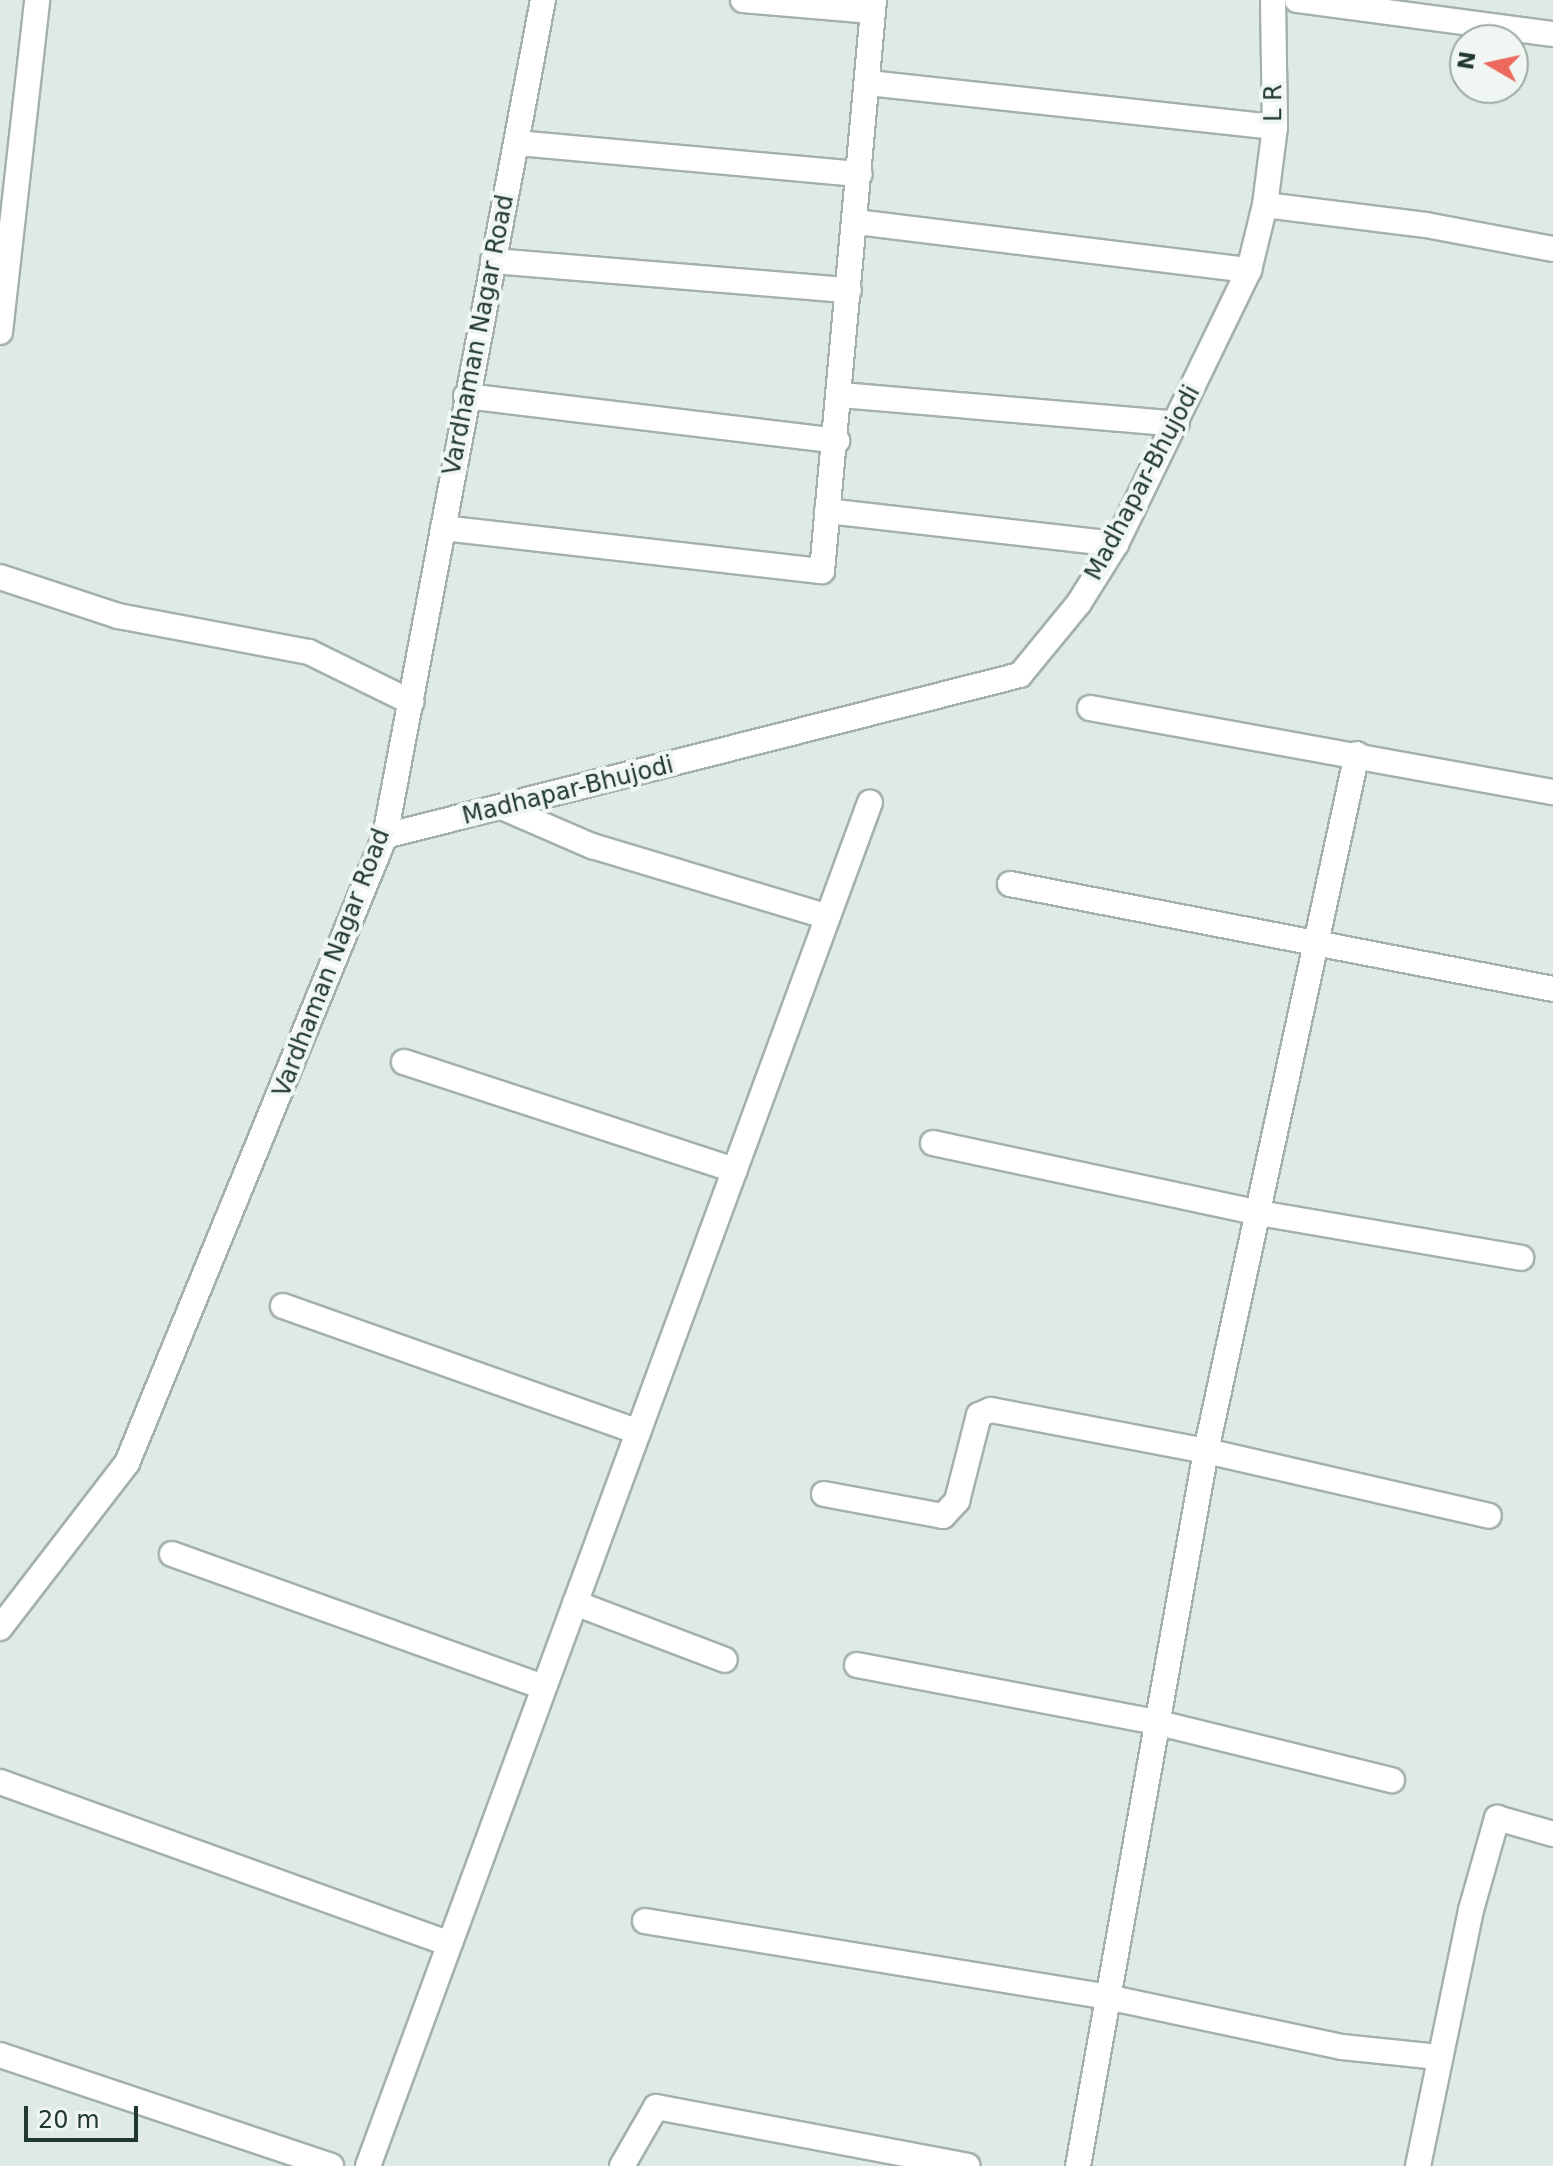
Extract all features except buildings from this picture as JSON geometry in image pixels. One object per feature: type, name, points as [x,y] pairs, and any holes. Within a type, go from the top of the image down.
[{"type":"street","points":[[0,332],[37,0]]},
{"type":"street","name":"Vardhaman Nagar Road","points":[[0,1628],[127,1463],[385,836],[543,0]]},
{"type":"street","points":[[443,528],[822,571],[857,222],[873,5],[743,0]]},
{"type":"street","name":"L R","points":[[1265,205],[1275,127],[1273,0]]},
{"type":"street","points":[[1297,0],[1553,34]]},
{"type":"street","points":[[869,83],[1275,127]]},
{"type":"street","points":[[517,143],[860,174]]},
{"type":"street","points":[[1265,205],[1426,225],[1553,249]]},
{"type":"street","name":"Madhapar-Bhujodi","points":[[385,836],[1020,675],[1079,603],[1116,544],[1177,424],[1249,270],[1265,205]]},
{"type":"street","points":[[857,222],[1249,270]]},
{"type":"street","points":[[493,261],[849,290]]},
{"type":"street","points":[[841,395],[1177,424]]},
{"type":"street","points":[[466,396],[837,441]]},
{"type":"street","points":[[827,511],[1116,544]]},
{"type":"street","points":[[0,577],[118,616],[309,652],[411,702]]},
{"type":"street","points":[[1090,708],[1357,754],[1553,792]]},
{"type":"street","points":[[1078,2166],[1155,1722],[1206,1451],[1259,1213],[1313,944],[1357,754]]},
{"type":"street","points":[[368,2166],[870,802]]},
{"type":"street","points":[[504,808],[592,846],[828,917]]},
{"type":"street","points":[[1010,884],[1553,989]]},
{"type":"street","points":[[404,1062],[735,1170]]},
{"type":"street","points":[[933,1143],[1259,1213],[1521,1258]]},
{"type":"street","points":[[283,1306],[638,1432]]},
{"type":"street","points":[[824,1494],[943,1516],[957,1501],[979,1415],[991,1410],[1206,1451],[1489,1516]]},
{"type":"street","points":[[172,1554],[544,1687]]},
{"type":"street","points":[[575,1603],[725,1660]]},
{"type":"street","points":[[857,1665],[1155,1722],[1392,1780]]},
{"type":"street","points":[[0,1782],[449,1944]]},
{"type":"street","points":[[1418,2166],[1438,2057],[1497,1818],[1553,1834]]},
{"type":"street","points":[[645,1921],[1107,1997],[1342,2047],[1438,2057]]},
{"type":"street","points":[[0,2055],[331,2166]]},
{"type":"street","points":[[622,2166],[656,2107],[967,2166]]}]
